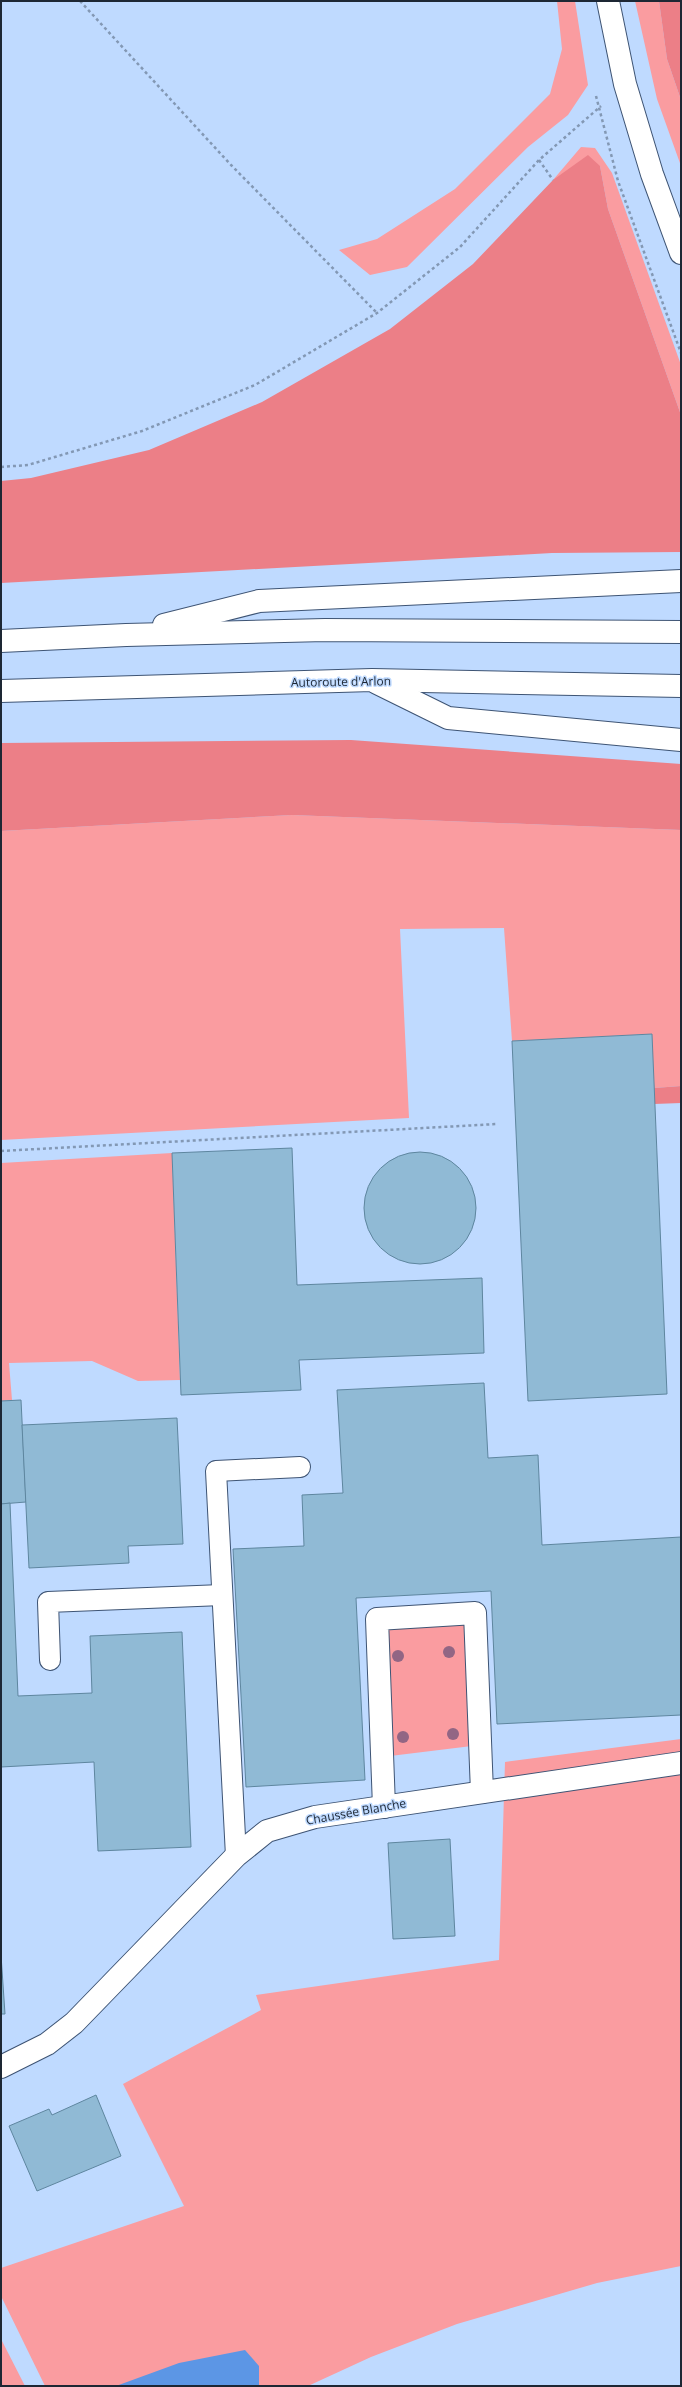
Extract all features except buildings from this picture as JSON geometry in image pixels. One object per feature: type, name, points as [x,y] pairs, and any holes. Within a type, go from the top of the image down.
[{"type":"main road","points":[[608,1],[625,84],[652,174],[681,253]]},
{"type":"main road","points":[[126,635],[259,601],[681,581]]},
{"type":"main road","points":[[1,641],[126,635],[325,630],[681,632]]},
{"type":"main road","points":[[372,680],[448,718],[681,740]]},
{"type":"main road","name":"Autoroute d'Arlon","points":[[1,691],[372,680],[681,686]]},
{"type":"main road","points":[[384,1807],[377,1619],[475,1613],[482,1792]]},
{"type":"main road","name":"Chaussée Blanche","points":[[1,2067],[47,2044],[74,2023],[236,1856],[267,1831],[315,1817],[681,1763]]},
{"type":"lane","points":[[236,1856],[216,1471],[300,1467]]},
{"type":"lane","points":[[50,1660],[48,1602],[222,1595]]},
{"type":"path","points":[[80,1],[231,165],[377,314]]},
{"type":"path","points":[[1,467],[28,465],[142,431],[255,385],[377,314],[460,247],[539,160],[599,109],[625,84]]},
{"type":"path","points":[[599,109],[618,181],[681,352]]},
{"type":"path","points":[[539,160],[553,180]]},
{"type":"path","points":[[1,1150],[497,1124]]},
{"type":"shaded area","points":[[557,1],[575,1],[588,85],[568,115],[528,147],[407,267],[370,275],[339,250],[377,239],[455,189],[550,94],[562,49]]},
{"type":"shaded area","points":[[635,1],[659,1],[667,59],[681,100],[681,166],[657,99]]},
{"type":"shaded area","points":[[659,1],[681,1],[681,100],[667,59]]},
{"type":"shaded area","points":[[581,147],[595,148],[612,173],[681,365],[681,415],[608,209],[600,166],[553,180]]},
{"type":"shaded area","points":[[588,155],[600,166],[608,209],[681,415],[681,552],[552,553],[1,583],[1,481],[31,478],[149,450],[262,402],[390,329],[473,264],[553,180]]},
{"type":"shaded area","points":[[351,740],[681,764],[681,830],[292,815],[1,831],[1,743]]},
{"type":"shaded area","points":[[292,815],[681,830],[681,1086],[654,1088],[651,1034],[512,1041],[504,928],[400,929],[409,1118],[1,1140],[1,831]]},
{"type":"shaded area","points":[[681,1086],[681,1103],[654,1104],[654,1088]]},
{"type":"shaded area","points":[[172,1153],[180,1380],[138,1381],[92,1361],[9,1363],[12,1400],[1,1401],[1,1163]]},
{"type":"shaded area","points":[[475,1613],[480,1745],[382,1757],[377,1619]]},
{"type":"shaded area","points":[[681,1739],[681,2266],[597,2283],[457,2324],[371,2357],[308,2386],[45,2386],[1,2296],[1,2268],[184,2206],[123,2084],[261,2010],[256,1995],[499,1960],[505,1762]]},
{"type":"shaded area","points":[[1,2339],[25,2386],[1,2386]]},
{"type":"water","points":[[245,2350],[259,2366],[259,2386],[116,2386],[179,2363]]}]
